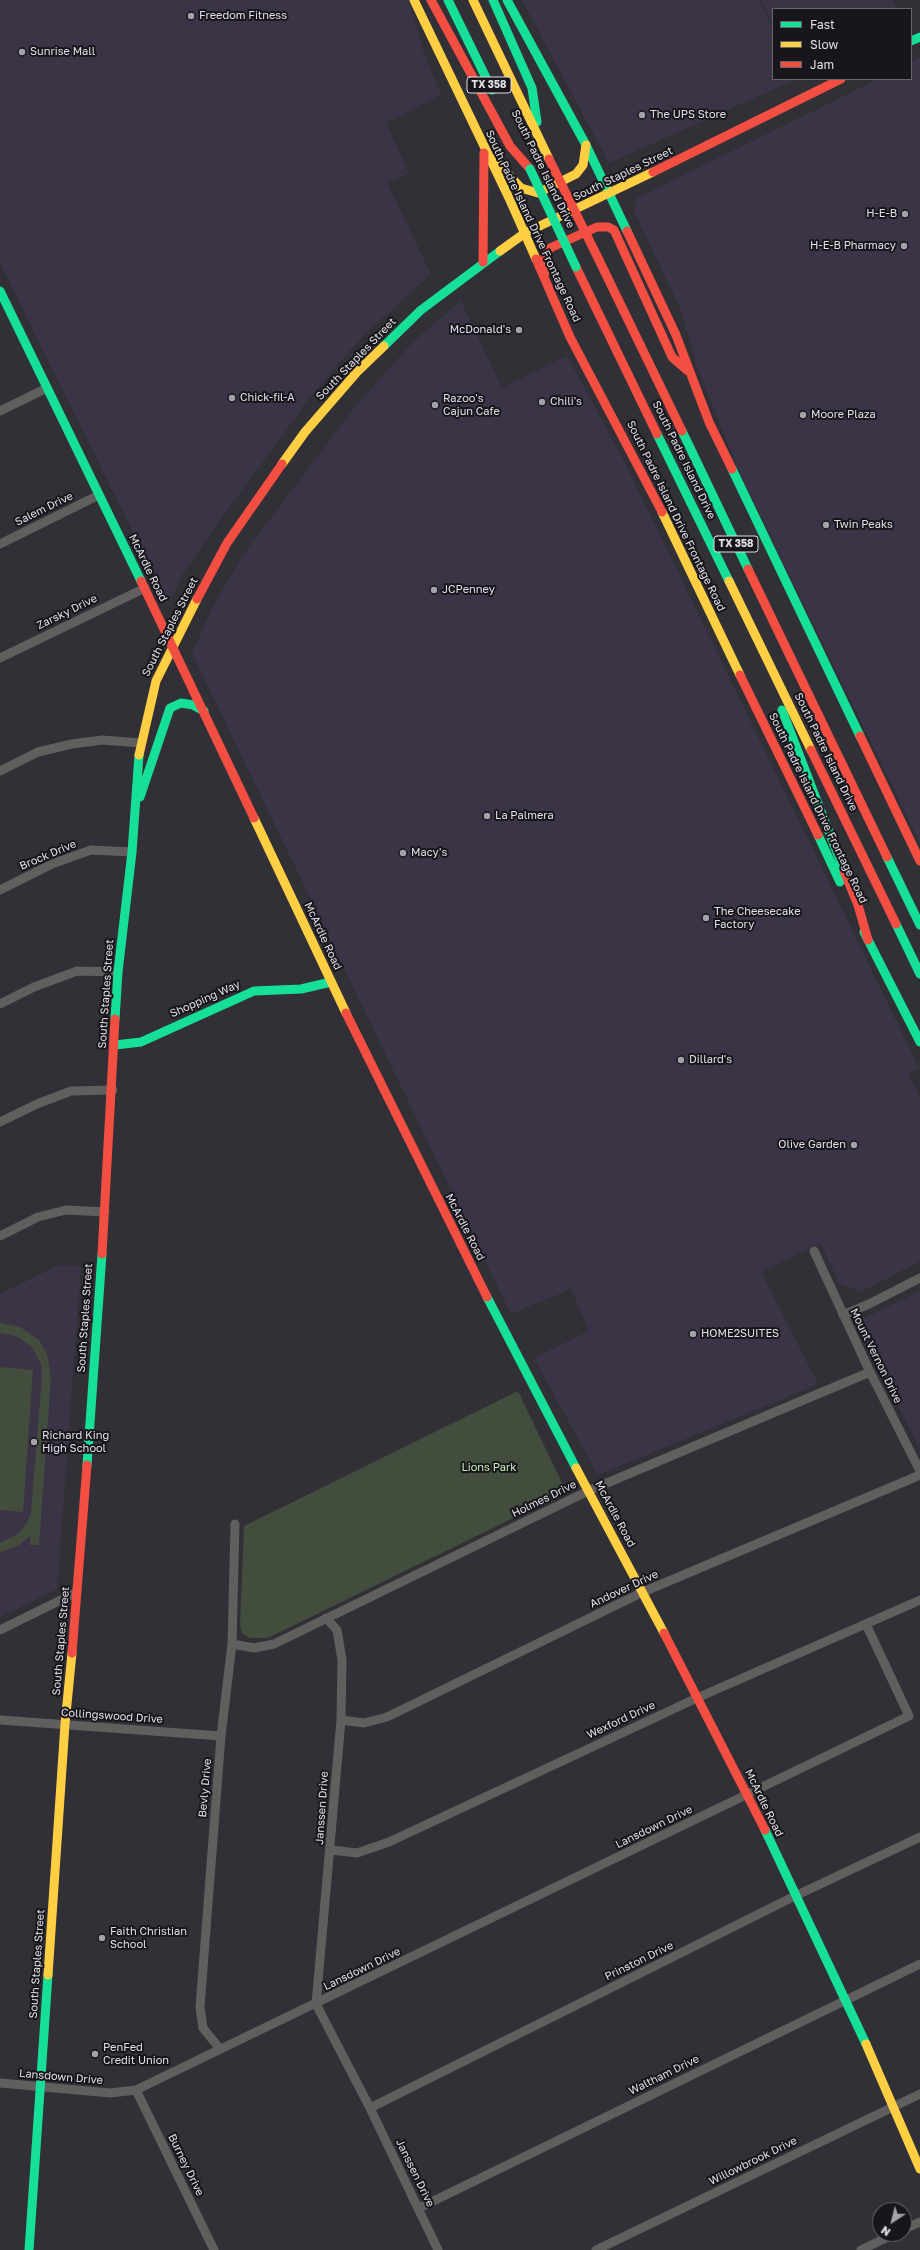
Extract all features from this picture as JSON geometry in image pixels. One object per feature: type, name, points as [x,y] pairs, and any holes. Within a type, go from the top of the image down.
[{"type":"main road","name":"South Padre Island Drive Frontage Road","points":[[414,0],[483,148],[525,233],[570,337],[647,481],[868,940],[920,1042]]},
{"type":"main road","points":[[431,0],[510,146],[530,169]]},
{"type":"main road","name":"TX 358","points":[[448,0],[496,99]]},
{"type":"main road","name":"South Padre Island Drive","points":[[472,0],[920,925]]},
{"type":"main road","points":[[492,0],[532,88],[540,138]]},
{"type":"main road","points":[[507,0],[586,145],[610,194],[676,335],[709,422],[920,861]]},
{"type":"main road","name":"South Staples Street","points":[[29,2250],[65,1724],[77,1592],[105,1212],[113,1090],[118,972],[132,852],[141,743],[156,681],[172,646],[227,543],[305,432],[357,372],[437,296],[525,233],[610,194],[839,80]]},
{"type":"main road","name":"South Padre Island Drive","points":[[503,113],[576,267],[920,974]]},
{"type":"main road","points":[[483,148],[521,188],[538,193],[576,174],[583,165],[586,145]]},
{"type":"main road","points":[[483,148],[483,262]]},
{"type":"main road","points":[[570,337],[572,328],[543,268],[544,257],[550,248],[598,227],[608,227],[619,236],[672,357],[690,372]]},
{"type":"main road","name":"McArdle Road","points":[[0,291],[145,588],[331,982],[448,1222],[748,1795],[846,2000],[895,2107],[920,2169]]},
{"type":"main road","points":[[778,680],[782,711],[823,821],[858,905],[868,940]]},
{"type":"main road","points":[[135,812],[160,732],[170,708],[181,702],[193,705],[204,711]]},
{"type":"main road","points":[[900,883],[920,911]]},
{"type":"main road","name":"Shopping Way","points":[[115,1045],[141,1042],[236,997],[254,991],[301,989],[331,982]]},
{"type":"street","points":[[0,411],[47,388]]},
{"type":"street","name":"Salem Drive","points":[[0,544],[99,496]]},
{"type":"street","name":"Zarsky Drive","points":[[0,658],[145,588]]},
{"type":"street","points":[[0,771],[38,752],[72,744],[102,740],[141,743]]},
{"type":"street","name":"Brock Drive","points":[[0,890],[52,864],[91,850],[132,852]]},
{"type":"street","points":[[0,1004],[34,987],[77,971],[118,972]]},
{"type":"street","points":[[0,1122],[37,1104],[71,1092],[113,1090]]},
{"type":"street","points":[[0,1236],[38,1217],[66,1210],[105,1212]]},
{"type":"street","name":"Mount Vernon Drive","points":[[814,1252],[842,1315],[920,1471]]},
{"type":"street","points":[[842,1315],[869,1304],[920,1278]]},
{"type":"street","name":"Holmes Drive","points":[[232,1644],[254,1648],[274,1644],[588,1491],[870,1372]]},
{"type":"street","name":"Andover Drive","points":[[341,1720],[364,1723],[387,1717],[643,1592],[920,1475]]},
{"type":"street","name":"Bevly Drive","points":[[220,2049],[203,2028],[200,2007],[221,1736],[232,1644],[235,1524]]},
{"type":"street","points":[[0,1630],[77,1592]]},
{"type":"street","name":"Wexford Drive","points":[[331,1850],[357,1853],[389,1842],[697,1698],[920,1600]]},
{"type":"street","name":"Janssen Drive","points":[[316,2004],[331,1850],[341,1720],[342,1660],[337,1630],[326,1618]]},
{"type":"street","name":"Lansdown Drive","points":[[0,2083],[110,2093],[136,2090],[909,1716],[866,1624]]},
{"type":"street","name":"Collingswood Drive","points":[[0,1720],[221,1736]]},
{"type":"street","name":"Prinston Drive","points":[[370,2108],[795,1896],[920,1837]]},
{"type":"street","name":"Waltham Drive","points":[[419,2208],[920,1964]]},
{"type":"street","name":"Lansdown Drive","points":[[316,2004],[370,2108]]},
{"type":"street","name":"Burney Drive","points":[[136,2090],[214,2250]]},
{"type":"street","name":"Willowbrook Drive","points":[[596,2250],[920,2094]]},
{"type":"street","name":"Janssen Drive","points":[[370,2108],[438,2250]]},
{"type":"street","points":[[861,2250],[878,2242]]},
{"type":"shaded area","points":[[0,0],[407,0],[413,14],[422,48],[441,95],[386,123],[409,173],[387,183],[431,274],[370,329],[344,357],[309,399],[228,509],[182,575],[174,594],[171,596],[165,595],[159,584],[0,263]]},
{"type":"shaded area","points":[[522,0],[759,0],[772,27],[772,80],[795,80],[609,163]]},
{"type":"shaded area","points":[[761,0],[893,0],[897,8],[772,8],[772,22]]},
{"type":"shaded area","name":"Moore Plaza","points":[[920,57],[920,843],[741,476],[696,364],[682,312],[634,211],[637,198],[876,80],[912,80],[912,61]]},
{"type":"shaded area","points":[[461,301],[502,388],[567,356],[620,453],[919,1068],[908,1073],[920,1098],[920,1261],[861,1292],[840,1284],[820,1243],[761,1272],[818,1384],[598,1475],[534,1358],[589,1331],[571,1289],[511,1314],[192,653],[212,608],[243,555],[354,408],[413,342]]},
{"type":"shaded area","name":"Richard King High School","points":[[59,1265],[81,1266],[57,1589],[0,1617],[0,1294]]},
{"type":"shaded area","points":[[920,1291],[920,1449],[862,1335],[863,1319]]},
{"type":"green space","points":[[0,1323],[20,1327],[39,1340],[47,1354],[51,1377],[39,1545],[30,1545],[30,1536],[18,1546],[0,1552],[0,1543],[18,1534],[26,1524],[31,1513],[42,1376],[41,1364],[32,1347],[16,1336],[0,1333]]},
{"type":"green space","points":[[0,1367],[33,1370],[23,1512],[0,1510]]},
{"type":"green space","name":"Lions Park","points":[[518,1391],[563,1485],[558,1496],[268,1638],[250,1638],[242,1633],[240,1625],[244,1526]]},
{"type":"traffic: fast","points":[[448,0],[492,90]]},
{"type":"traffic: fast","points":[[493,0],[532,88],[537,122]]},
{"type":"traffic: fast","points":[[507,0],[586,145],[627,231]]},
{"type":"traffic: fast","points":[[912,41],[920,37]]},
{"type":"traffic: fast","points":[[530,169],[576,267]]},
{"type":"traffic: fast","points":[[384,346],[421,310],[500,251]]},
{"type":"traffic: fast","points":[[0,291],[141,581]]},
{"type":"traffic: fast","points":[[682,431],[748,569]]},
{"type":"traffic: fast","points":[[657,434],[729,581]]},
{"type":"traffic: fast","points":[[732,469],[860,736]]},
{"type":"traffic: fast","points":[[140,797],[170,708],[181,703],[193,705],[204,711]]},
{"type":"traffic: fast","points":[[782,710],[844,871]]},
{"type":"traffic: fast","points":[[115,1019],[118,972],[132,852],[139,755]]},
{"type":"traffic: fast","points":[[818,835],[840,882]]},
{"type":"traffic: fast","points":[[887,857],[920,925]]},
{"type":"traffic: fast","points":[[896,924],[920,974]]},
{"type":"traffic: fast","points":[[864,932],[920,1042]]},
{"type":"traffic: fast","points":[[115,1045],[141,1042],[254,991],[301,989],[331,982]]},
{"type":"traffic: fast","points":[[87,1465],[102,1254]]},
{"type":"traffic: fast","points":[[487,1297],[576,1468]]},
{"type":"traffic: fast","points":[[765,1830],[866,2044]]},
{"type":"traffic: fast","points":[[29,2250],[48,1975]]},
{"type":"traffic: slow","points":[[414,0],[509,198],[536,259]]},
{"type":"traffic: slow","points":[[473,0],[549,159]]},
{"type":"traffic: slow","points":[[494,159],[521,188],[538,193],[576,174],[583,165],[586,145]]},
{"type":"traffic: slow","points":[[500,251],[525,233],[653,172]]},
{"type":"traffic: slow","points":[[282,464],[305,432],[357,372],[384,346]]},
{"type":"traffic: slow","points":[[662,512],[740,675]]},
{"type":"traffic: slow","points":[[729,581],[811,750]]},
{"type":"traffic: slow","points":[[139,755],[156,681],[197,599]]},
{"type":"traffic: slow","points":[[254,818],[346,1013]]},
{"type":"traffic: slow","points":[[576,1468],[664,1633]]},
{"type":"traffic: slow","points":[[48,1975],[65,1724],[72,1653]]},
{"type":"traffic: slow","points":[[866,2044],[920,2169]]},
{"type":"traffic: jam","points":[[431,0],[510,146],[530,169]]},
{"type":"traffic: jam","points":[[653,172],[839,80]]},
{"type":"traffic: jam","points":[[483,262],[484,153]]},
{"type":"traffic: jam","points":[[549,159],[598,258]]},
{"type":"traffic: jam","points":[[545,273],[543,268],[544,257],[550,248],[597,227],[608,227],[614,230],[672,357],[688,371]]},
{"type":"traffic: jam","points":[[627,231],[676,335],[709,422],[732,469]]},
{"type":"traffic: jam","points":[[598,258],[682,431]]},
{"type":"traffic: jam","points":[[536,259],[570,337],[662,512]]},
{"type":"traffic: jam","points":[[576,267],[657,434]]},
{"type":"traffic: jam","points":[[197,599],[227,543],[282,464]]},
{"type":"traffic: jam","points":[[748,569],[887,857]]},
{"type":"traffic: jam","points":[[141,581],[254,818]]},
{"type":"traffic: jam","points":[[740,675],[818,835]]},
{"type":"traffic: jam","points":[[860,736],[920,861]]},
{"type":"traffic: jam","points":[[811,750],[896,924]]},
{"type":"traffic: jam","points":[[844,871],[858,905],[868,940]]},
{"type":"traffic: jam","points":[[346,1013],[487,1297]]},
{"type":"traffic: jam","points":[[102,1254],[115,1019]]},
{"type":"traffic: jam","points":[[72,1653],[87,1465]]},
{"type":"traffic: jam","points":[[664,1633],[765,1830]]},
{"type":"place","name":"Freedom Fitness","points":[[191,16]]},
{"type":"place","name":"Sunrise Mall","points":[[22,52]]},
{"type":"place","name":"The UPS Store","points":[[642,115]]},
{"type":"place","name":"H-E-B","points":[[905,214]]},
{"type":"place","name":"H-E-B Pharmacy","points":[[904,246]]},
{"type":"place","name":"McDonald's","points":[[519,330]]},
{"type":"place","name":"Chick-fil-A","points":[[232,398]]},
{"type":"place","name":"Chili's","points":[[542,402]]},
{"type":"place","name":"Razoo's Cajun Cafe","points":[[435,405]]},
{"type":"place","name":"Moore Plaza","points":[[803,415]]},
{"type":"place","name":"Twin Peaks","points":[[826,525]]},
{"type":"place","name":"JCPenney","points":[[434,590]]},
{"type":"place","name":"La Palmera","points":[[487,816]]},
{"type":"place","name":"Macy's","points":[[403,853]]},
{"type":"place","name":"The Cheesecake Factory","points":[[706,918]]},
{"type":"place","name":"Dillard's","points":[[681,1060]]},
{"type":"place","name":"Olive Garden","points":[[854,1145]]},
{"type":"place","name":"HOME2SUITES","points":[[693,1334]]},
{"type":"place","name":"Richard King High School","points":[[34,1442]]},
{"type":"place","name":"Faith Christian School","points":[[102,1938]]},
{"type":"place","name":"PenFed Credit Union","points":[[95,2054]]}]
